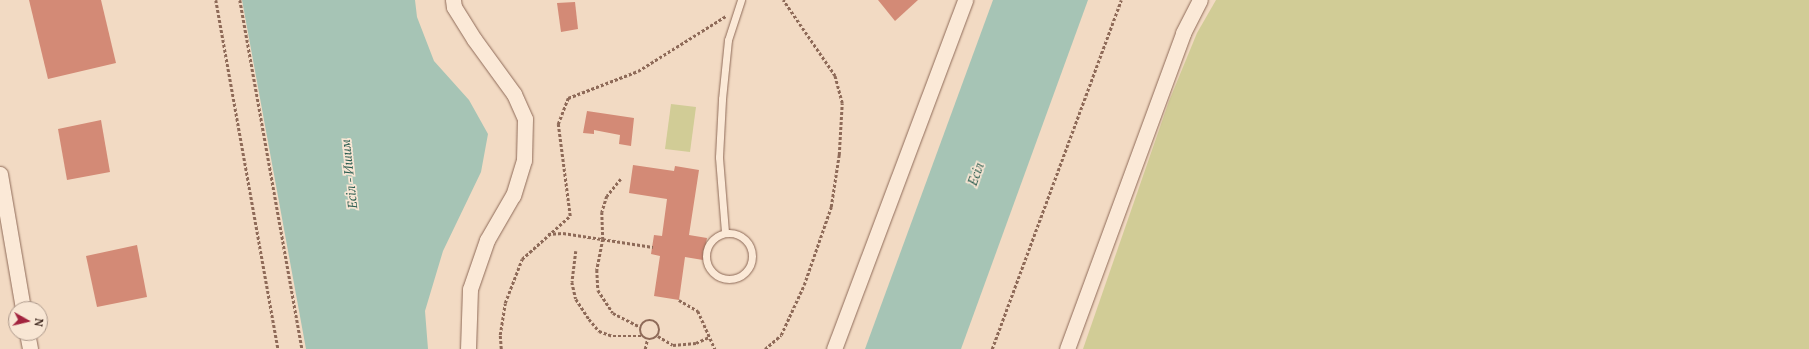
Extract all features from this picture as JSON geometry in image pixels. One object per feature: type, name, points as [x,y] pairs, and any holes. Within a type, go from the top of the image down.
[{"type":"street","points":[[453,0],[454,7],[474,39],[514,94],[525,119],[524,160],[513,195],[487,240],[470,289],[468,349]]},
{"type":"street","points":[[834,349],[965,0]]},
{"type":"street","points":[[1067,349],[1183,33],[1200,0]]},
{"type":"street","points":[[0,174],[22,301]]},
{"type":"lane","points":[[726,232],[719,157],[728,40],[740,0]]},
{"type":"lane","points":[[726,232],[739,234],[749,243],[751,249],[753,256],[750,269],[740,278],[726,280],[714,275],[706,263],[706,250],[713,238],[726,232]]},
{"type":"path","points":[[216,0],[278,349]]},
{"type":"path","points":[[240,0],[302,349]]},
{"type":"path","points":[[765,349],[780,335],[804,286],[831,207],[839,154],[842,103],[835,76],[783,0]]},
{"type":"path","points":[[992,349],[1121,0]]},
{"type":"path","points":[[501,349],[500,335],[505,303],[522,259],[548,234],[570,216],[558,124],[568,98],[638,71],[736,11]]},
{"type":"path","points":[[621,179],[607,196],[602,212],[603,239],[597,270],[598,290],[613,313],[640,327]]},
{"type":"path","points":[[548,234],[563,233],[653,247]]},
{"type":"path","points":[[576,251],[572,282],[576,300],[589,319],[599,330],[613,336],[641,336],[647,340],[653,340],[658,336]]},
{"type":"path","points":[[679,300],[698,311],[715,349]]},
{"type":"path","points":[[641,336],[640,327],[646,320],[653,320],[658,323],[658,336]]},
{"type":"path","points":[[658,336],[673,344],[696,343],[709,337]]},
{"type":"path","points":[[645,349],[647,340]]},
{"type":"shaded area","points":[[1216,0],[1809,0],[1809,349],[1083,349],[1169,101],[1197,33]]},
{"type":"shaded area","points":[[671,104],[696,107],[690,152],[665,149]]},
{"type":"water","name":"Есіл - Ишим","points":[[242,0],[415,0],[417,17],[434,61],[469,100],[488,134],[481,172],[443,251],[425,311],[428,349],[306,349]]},
{"type":"water","name":"Есіл","points":[[993,0],[1088,0],[961,349],[865,349]]},
{"type":"building","points":[[29,0],[101,0],[116,63],[48,79]]},
{"type":"building","points":[[878,0],[918,0],[895,21]]},
{"type":"building","points":[[575,2],[578,29],[561,32],[557,3]]},
{"type":"building","points":[[587,111],[634,118],[631,146],[619,144],[620,135],[594,130],[594,134],[583,133]]},
{"type":"building","points":[[101,120],[110,172],[67,180],[58,129]]},
{"type":"building","points":[[633,165],[674,171],[675,166],[699,170],[689,235],[707,238],[703,260],[685,257],[679,300],[654,296],[660,256],[651,254],[654,235],[662,236],[667,199],[629,193]]},
{"type":"building","points":[[137,245],[147,297],[97,307],[86,256]]}]
